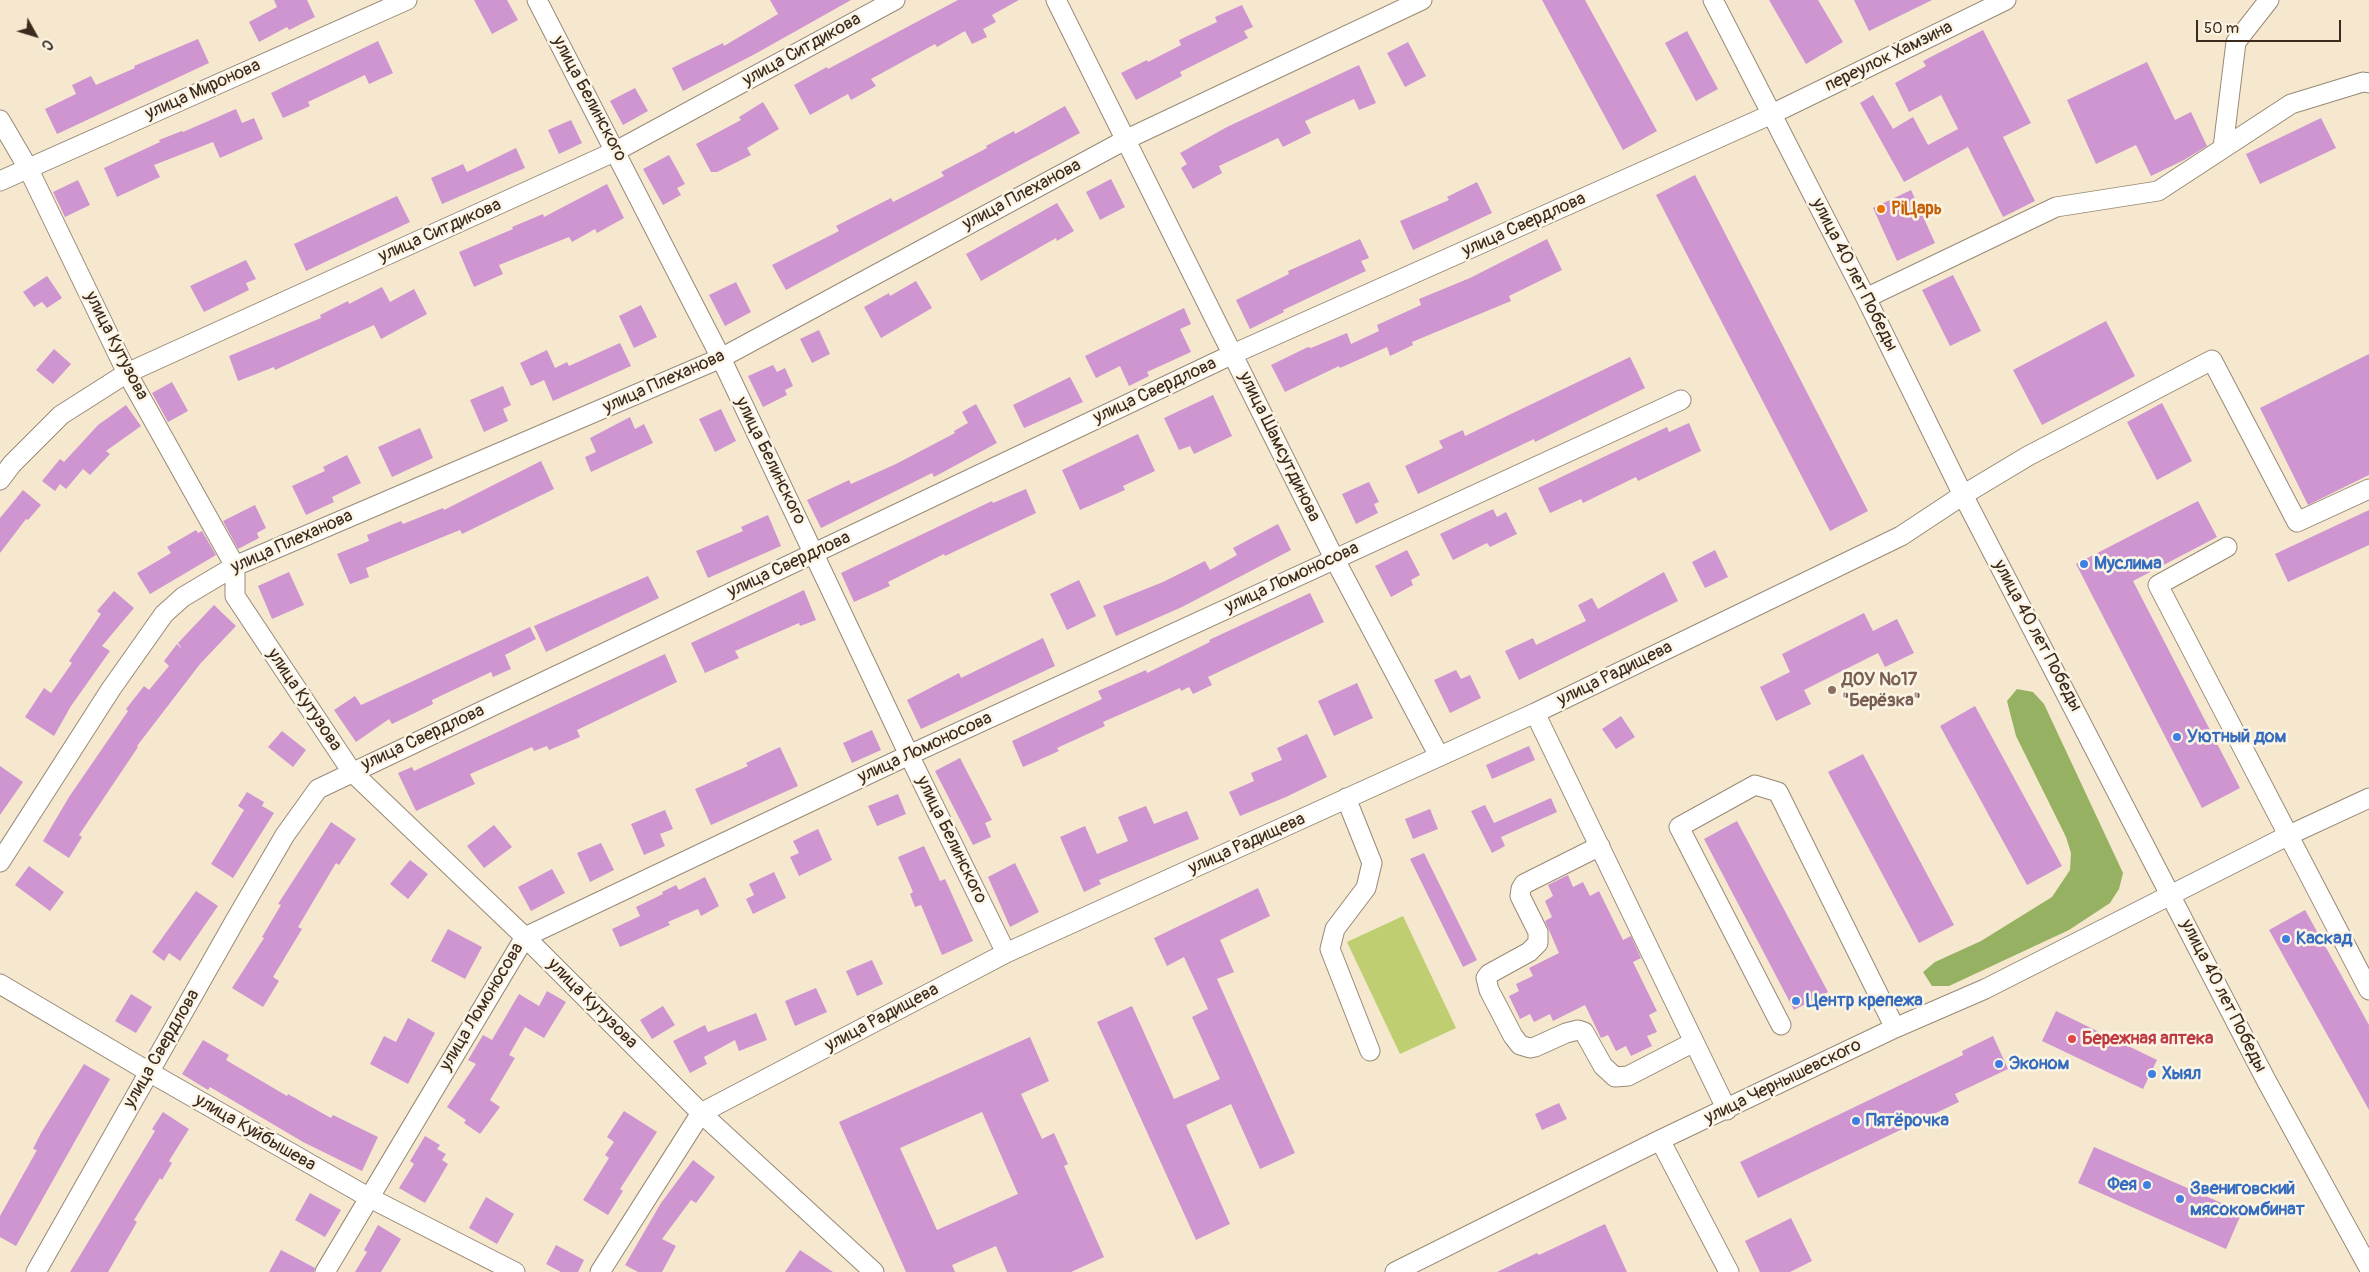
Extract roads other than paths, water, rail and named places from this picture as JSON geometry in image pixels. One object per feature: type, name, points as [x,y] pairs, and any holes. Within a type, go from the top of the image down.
[{"type":"street","name":"улица Миронова","points":[[0,181],[407,0]]},
{"type":"street","name":"улица Белинского","points":[[537,0],[721,358],[909,755],[1006,953]]},
{"type":"street","name":"улица Ситдикова","points":[[0,480],[12,464],[61,416],[127,373],[616,151],[894,0]]},
{"type":"street","name":"улица Шамсутдинова","points":[[1056,0],[1127,139],[1334,558],[1439,756]]},
{"type":"street","name":"улица Плеханова","points":[[0,862],[111,689],[164,614],[183,597],[235,566],[721,358],[1127,139],[1422,0]]},
{"type":"street","name":"улица 40 лет Победы","points":[[1713,0],[1866,298],[1962,494],[2172,894],[2266,1080],[2369,1268]]},
{"type":"street","name":"переулок Хамзина","points":[[1772,114],[2006,0]]},
{"type":"street","points":[[2223,148],[2236,42],[2269,0]]},
{"type":"street","points":[[1866,298],[2056,207],[2158,191],[2290,104],[2363,82],[2369,83]]},
{"type":"street","name":"улица Свердлова","points":[[36,1272],[285,835],[318,790],[352,772],[1233,354],[1772,114]]},
{"type":"street","name":"улица Кутузова","points":[[0,120],[28,168],[127,373],[235,566],[235,596],[352,772],[524,937],[701,1113],[874,1272]]},
{"type":"street","name":"улица Радищева","points":[[600,1272],[701,1113],[1006,953],[1535,713],[1901,536],[1962,494],[2028,456],[2212,360],[2297,522],[2369,489]]},
{"type":"street","name":"улица Ломоносова","points":[[325,1272],[524,937],[909,755],[1681,400]]},
{"type":"street","points":[[2226,547],[2158,585],[2287,836],[2369,990]]},
{"type":"street","points":[[1535,713],[1727,1110]]},
{"type":"street","points":[[1781,1024],[1679,826],[1755,785],[1778,792],[1895,1028]]},
{"type":"street","points":[[1346,798],[1372,863],[1366,888],[1335,929],[1330,949],[1370,1051]]},
{"type":"street","name":"улица Чернышевского","points":[[1395,1272],[1660,1140],[1727,1110],[1895,1028],[1985,989],[2287,836],[2369,798]]},
{"type":"street","points":[[1600,846],[1524,884],[1520,896],[1538,932],[1538,943],[1529,952],[1489,974],[1486,978],[1489,990],[1512,1036],[1520,1045],[1530,1048],[1566,1033],[1578,1030],[1584,1032],[1602,1066],[1615,1077],[1628,1076],[1694,1042]]},
{"type":"street","name":"улица Куйбышева","points":[[0,984],[149,1072],[368,1197],[515,1272]]},
{"type":"street","points":[[1660,1140],[1729,1272]]},
{"type":"place","name":"PiЦарь","points":[[1881,209]]},
{"type":"place","name":"Муслима","points":[[2084,564]]},
{"type":"place","name":"ДОУ №17 \"Берёзка\"","points":[[1832,690]]},
{"type":"place","name":"Уютный дом","points":[[2177,737]]},
{"type":"place","name":"Каскад","points":[[2286,939]]},
{"type":"place","name":"Центр крепежа","points":[[1796,1001]]},
{"type":"place","name":"Бережная аптека","points":[[2072,1039]]},
{"type":"place","name":"Эконом","points":[[1999,1064]]},
{"type":"place","name":"Хыял","points":[[2152,1074]]},
{"type":"place","name":"Пятёрочка","points":[[1856,1121]]},
{"type":"place","name":"Фея","points":[[2147,1185]]},
{"type":"place","name":"Звениговский мясокомбинат","points":[[2180,1199]]}]
